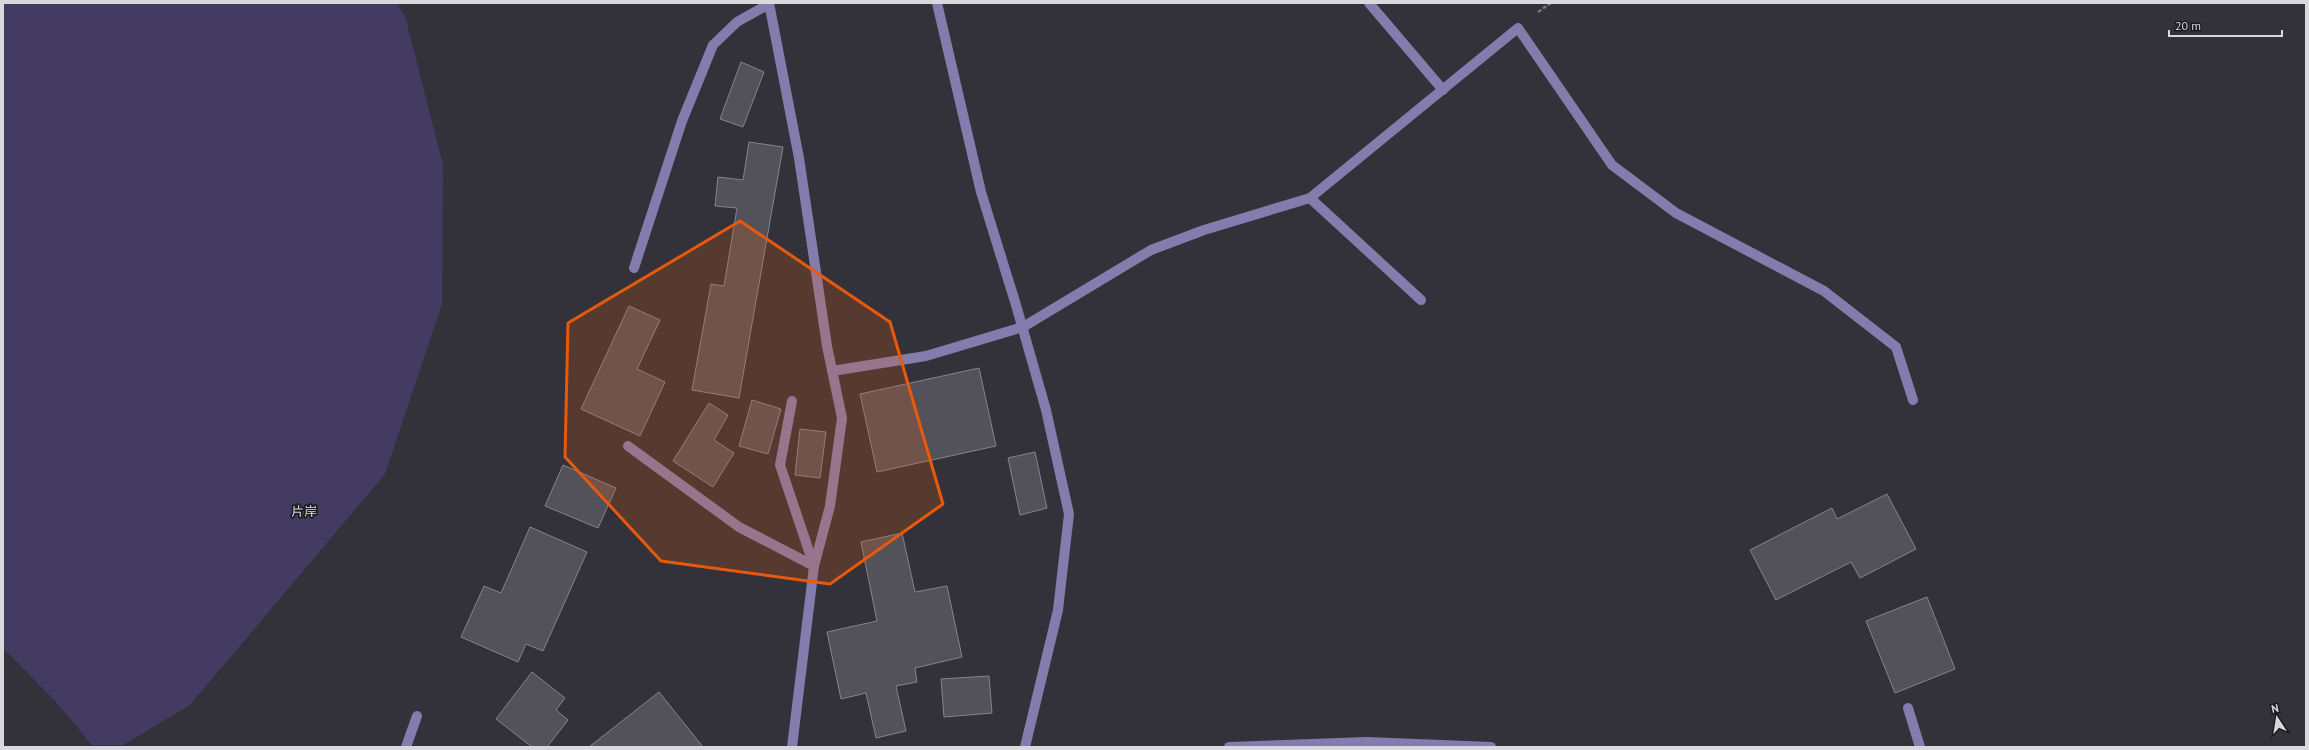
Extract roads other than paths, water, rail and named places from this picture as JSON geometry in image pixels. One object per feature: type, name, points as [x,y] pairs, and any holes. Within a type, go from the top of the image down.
[{"type":"street","points":[[634,268],[682,121],[713,45],[737,22],[769,3],[799,158],[832,371],[842,418],[830,506],[814,566],[792,747]]},
{"type":"street","points":[[937,3],[981,192],[1023,327],[1046,410],[1069,514],[1058,610],[1026,747]]},
{"type":"street","points":[[1369,3],[1443,90]]},
{"type":"street","points":[[832,371],[926,356],[1023,327],[1150,250],[1204,230],[1310,198],[1518,28],[1612,165],[1676,213],[1824,291],[1896,346],[1913,400]]},
{"type":"street","points":[[1310,198],[1422,300]]},
{"type":"street","points":[[792,401],[780,465],[814,566]]},
{"type":"street","points":[[628,446],[739,527],[814,566]]},
{"type":"street","points":[[1908,708],[1920,747]]},
{"type":"street","points":[[406,747],[417,716]]},
{"type":"street","points":[[1229,747],[1367,742],[1491,747]]},
{"type":"district","name":"片岸","points":[[304,511]]}]
